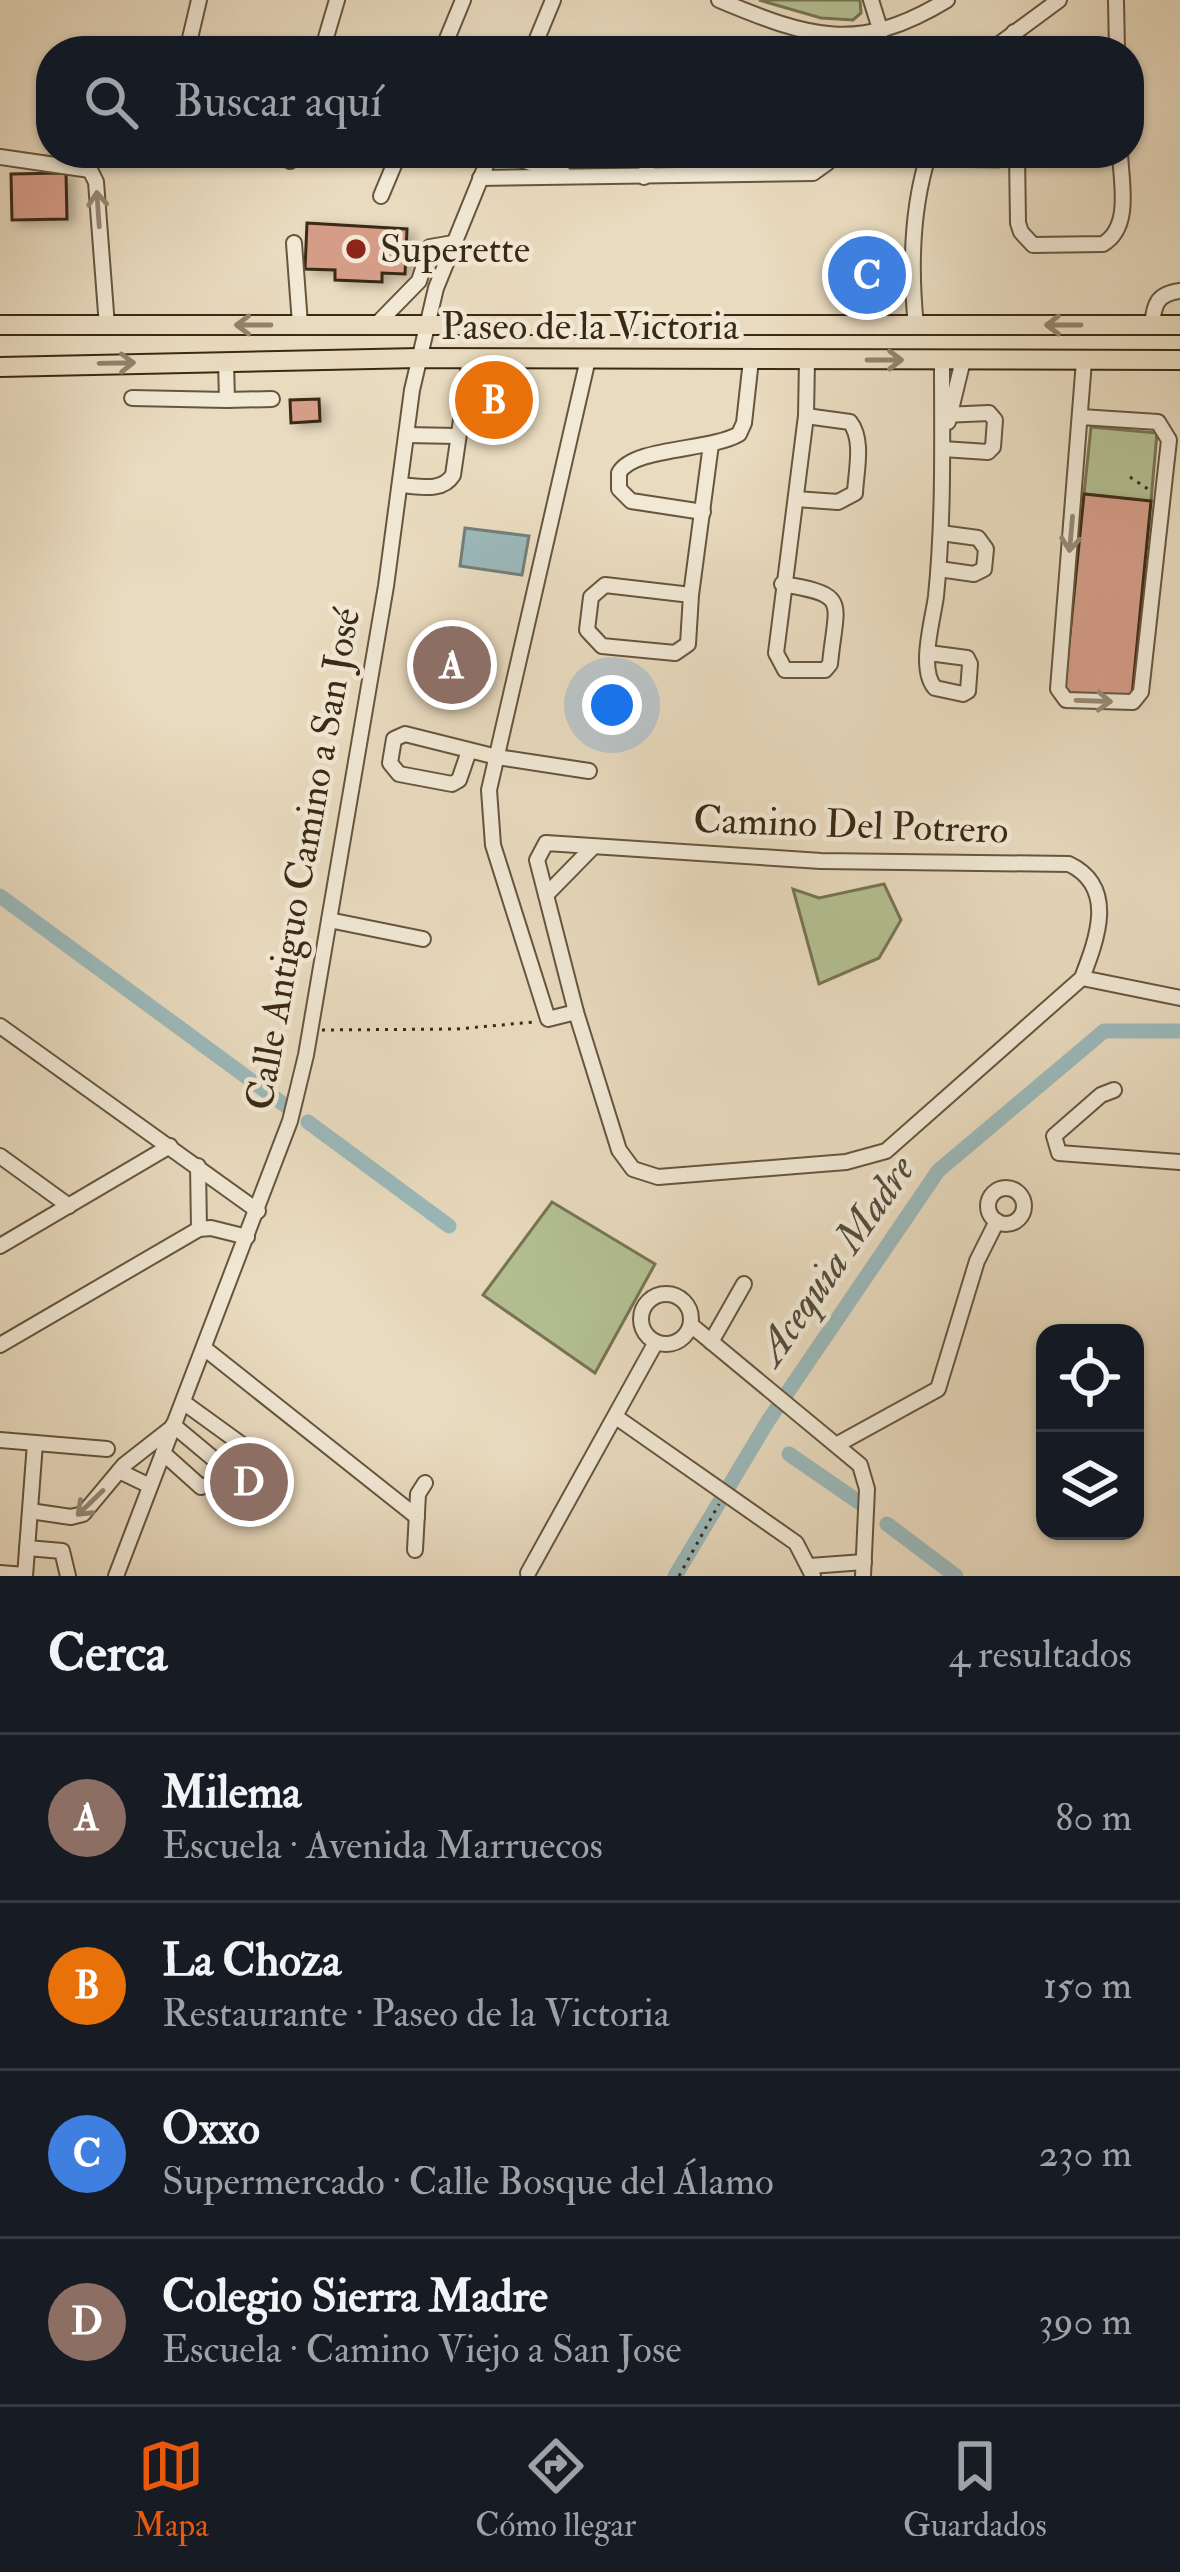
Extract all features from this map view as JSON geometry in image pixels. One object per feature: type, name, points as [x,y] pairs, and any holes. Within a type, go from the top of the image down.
[{"type":"main road","name":"Paseo de la Victoria","points":[[0,326],[1180,325]]},
{"type":"main road","name":"Paseo de la Victoria","points":[[0,368],[419,358],[1180,360]]},
{"type":"street","points":[[191,36],[199,0]]},
{"type":"street","points":[[326,36],[337,0]]},
{"type":"street","points":[[448,36],[463,0]]},
{"type":"street","points":[[538,36],[553,0]]},
{"type":"street","points":[[719,0],[810,33],[881,32],[946,0]]},
{"type":"street","points":[[872,0],[881,32]]},
{"type":"street","points":[[1009,36],[1059,0]]},
{"type":"street","points":[[1116,0],[1117,36]]},
{"type":"street","points":[[1014,32],[1014,36]]},
{"type":"street","points":[[0,157],[36,161]]},
{"type":"street","points":[[88,168],[94,176],[107,326]]},
{"type":"street","points":[[381,196],[393,168]]},
{"type":"street","points":[[375,326],[419,281],[430,247],[453,243],[484,168]]},
{"type":"street","points":[[540,168],[561,176]]},
{"type":"street","points":[[561,176],[563,168]]},
{"type":"street","points":[[644,177],[647,168]]},
{"type":"street","points":[[480,178],[813,173],[820,168]]},
{"type":"street","points":[[916,326],[915,217],[926,168]]},
{"type":"street","points":[[1017,168],[1018,223],[1025,239],[1034,245],[1111,240],[1122,218],[1120,168]]},
{"type":"street","points":[[294,243],[300,324]]},
{"type":"street","name":"Calle Antiguo Camino a San José","points":[[116,1576],[290,1120],[310,1030],[386,586],[419,358],[453,243]]},
{"type":"street","points":[[1151,325],[1154,304],[1161,296],[1180,291]]},
{"type":"street","points":[[0,314],[0,326]]},
{"type":"street","points":[[400,485],[436,487],[448,482],[470,358]]},
{"type":"street","points":[[576,1012],[548,1019],[493,845],[489,790],[588,359]]},
{"type":"street","points":[[704,512],[631,501],[622,494],[619,473],[631,460],[739,434],[751,360]]},
{"type":"street","points":[[782,584],[831,596],[835,608],[830,664],[825,670],[785,670],[778,660],[782,584],[806,416],[807,360]]},
{"type":"street","points":[[942,360],[947,419]]},
{"type":"street","points":[[929,653],[967,658],[970,689],[963,694],[934,688],[927,676],[929,653],[939,569],[943,449],[963,360]]},
{"type":"street","points":[[1081,417],[1158,422],[1169,440],[1140,697],[1133,703],[1066,700],[1058,689],[1084,361]]},
{"type":"street","points":[[226,362],[227,400]]},
{"type":"street","points":[[132,398],[272,399]]},
{"type":"street","points":[[943,449],[985,453],[993,447],[995,420],[991,415],[947,419]]},
{"type":"street","points":[[796,499],[838,502],[855,493],[858,435],[854,426],[806,416]]},
{"type":"street","points":[[406,435],[458,436]]},
{"type":"street","points":[[691,595],[605,585],[591,597],[587,630],[602,646],[679,652],[688,644],[711,444]]},
{"type":"street","points":[[939,569],[977,573],[984,569],[986,549],[978,538],[941,533]]},
{"type":"street","points":[[469,751],[459,780],[452,784],[399,774],[391,763],[394,739],[406,734],[496,757],[589,771]]},
{"type":"street","name":"Camino Del Potrero","points":[[546,895],[537,860],[546,843],[821,860],[1069,864],[1081,870],[1097,890],[1101,912],[1082,978]]},
{"type":"street","points":[[592,848],[546,895],[619,1150],[644,1175],[677,1177],[846,1162],[886,1151],[1082,978],[1180,998]]},
{"type":"street","points":[[329,920],[423,939]]},
{"type":"street","points":[[0,1026],[258,1211]]},
{"type":"street","points":[[1114,1090],[1101,1095],[1054,1136],[1055,1149],[1180,1162]]},
{"type":"street","points":[[0,1246],[170,1146]]},
{"type":"street","points":[[0,1156],[69,1205]]},
{"type":"street","points":[[198,1166],[199,1228]]},
{"type":"street","points":[[838,1444],[938,1389],[977,1261],[997,1221]]},
{"type":"street","points":[[0,1346],[199,1228],[247,1237]]},
{"type":"street","points":[[711,1342],[744,1284]]},
{"type":"street","points":[[616,1418],[796,1543],[811,1571],[863,1569],[868,1489],[860,1465],[691,1325],[685,1302],[671,1294],[655,1296],[640,1315],[644,1331],[664,1345],[681,1340],[691,1325]]},
{"type":"street","points":[[511,1574],[531,1574],[656,1342]]},
{"type":"street","points":[[204,1348],[417,1516]]},
{"type":"street","points":[[163,1454],[196,1485],[212,1484],[241,1456],[241,1444],[183,1402]]},
{"type":"street","points":[[30,1511],[71,1517],[82,1514],[119,1471],[173,1425],[227,1470]]},
{"type":"street","points":[[0,1440],[107,1449]]},
{"type":"street","points":[[0,1574],[25,1576],[35,1443]]},
{"type":"street","points":[[119,1471],[150,1486]]},
{"type":"street","points":[[416,1550],[418,1494],[425,1483]]},
{"type":"street","points":[[27,1548],[62,1551],[68,1576]]},
{"type":"path","points":[[1130,477],[1162,498]]},
{"type":"path","points":[[310,1030],[457,1029],[548,1019]]},
{"type":"path","points":[[679,1576],[726,1492]]},
{"type":"green space","points":[[759,0],[860,0],[861,13],[853,20],[821,18]]},
{"type":"green space","points":[[1091,427],[1157,433],[1151,501],[1084,494]]},
{"type":"green space","points":[[884,884],[901,920],[879,958],[819,984],[793,889],[819,898]]},
{"type":"green space","points":[[552,1202],[655,1264],[595,1373],[483,1295]]},
{"type":"water","points":[[465,528],[529,536],[522,575],[460,566]]},
{"type":"building","points":[[66,173],[67,219],[12,220],[11,174]]},
{"type":"building","name":"Superette","points":[[307,223],[407,229],[405,274],[382,273],[382,282],[335,280],[335,270],[305,269]]},
{"type":"building","points":[[319,399],[320,421],[291,423],[290,400]]},
{"type":"building","points":[[1084,494],[1151,501],[1132,696],[1064,694]]},
{"type":"waterway","points":[[0,896],[286,1106]]},
{"type":"waterway","name":"Acequia Madre","points":[[675,1576],[768,1421],[938,1171],[1104,1031],[1180,1031]]},
{"type":"waterway","points":[[308,1122],[449,1226]]},
{"type":"waterway","points":[[789,1454],[863,1505]]},
{"type":"waterway","points":[[887,1524],[956,1576]]},
{"type":"place","name":"Superette","points":[[356,249]]},
{"type":"place","name":"Oxxo","points":[[867,275]]},
{"type":"place","name":"La Choza","points":[[494,400]]},
{"type":"place","name":"Milema","points":[[452,665]]},
{"type":"place","name":"Colegio Sierra Madre","points":[[249,1482]]}]
